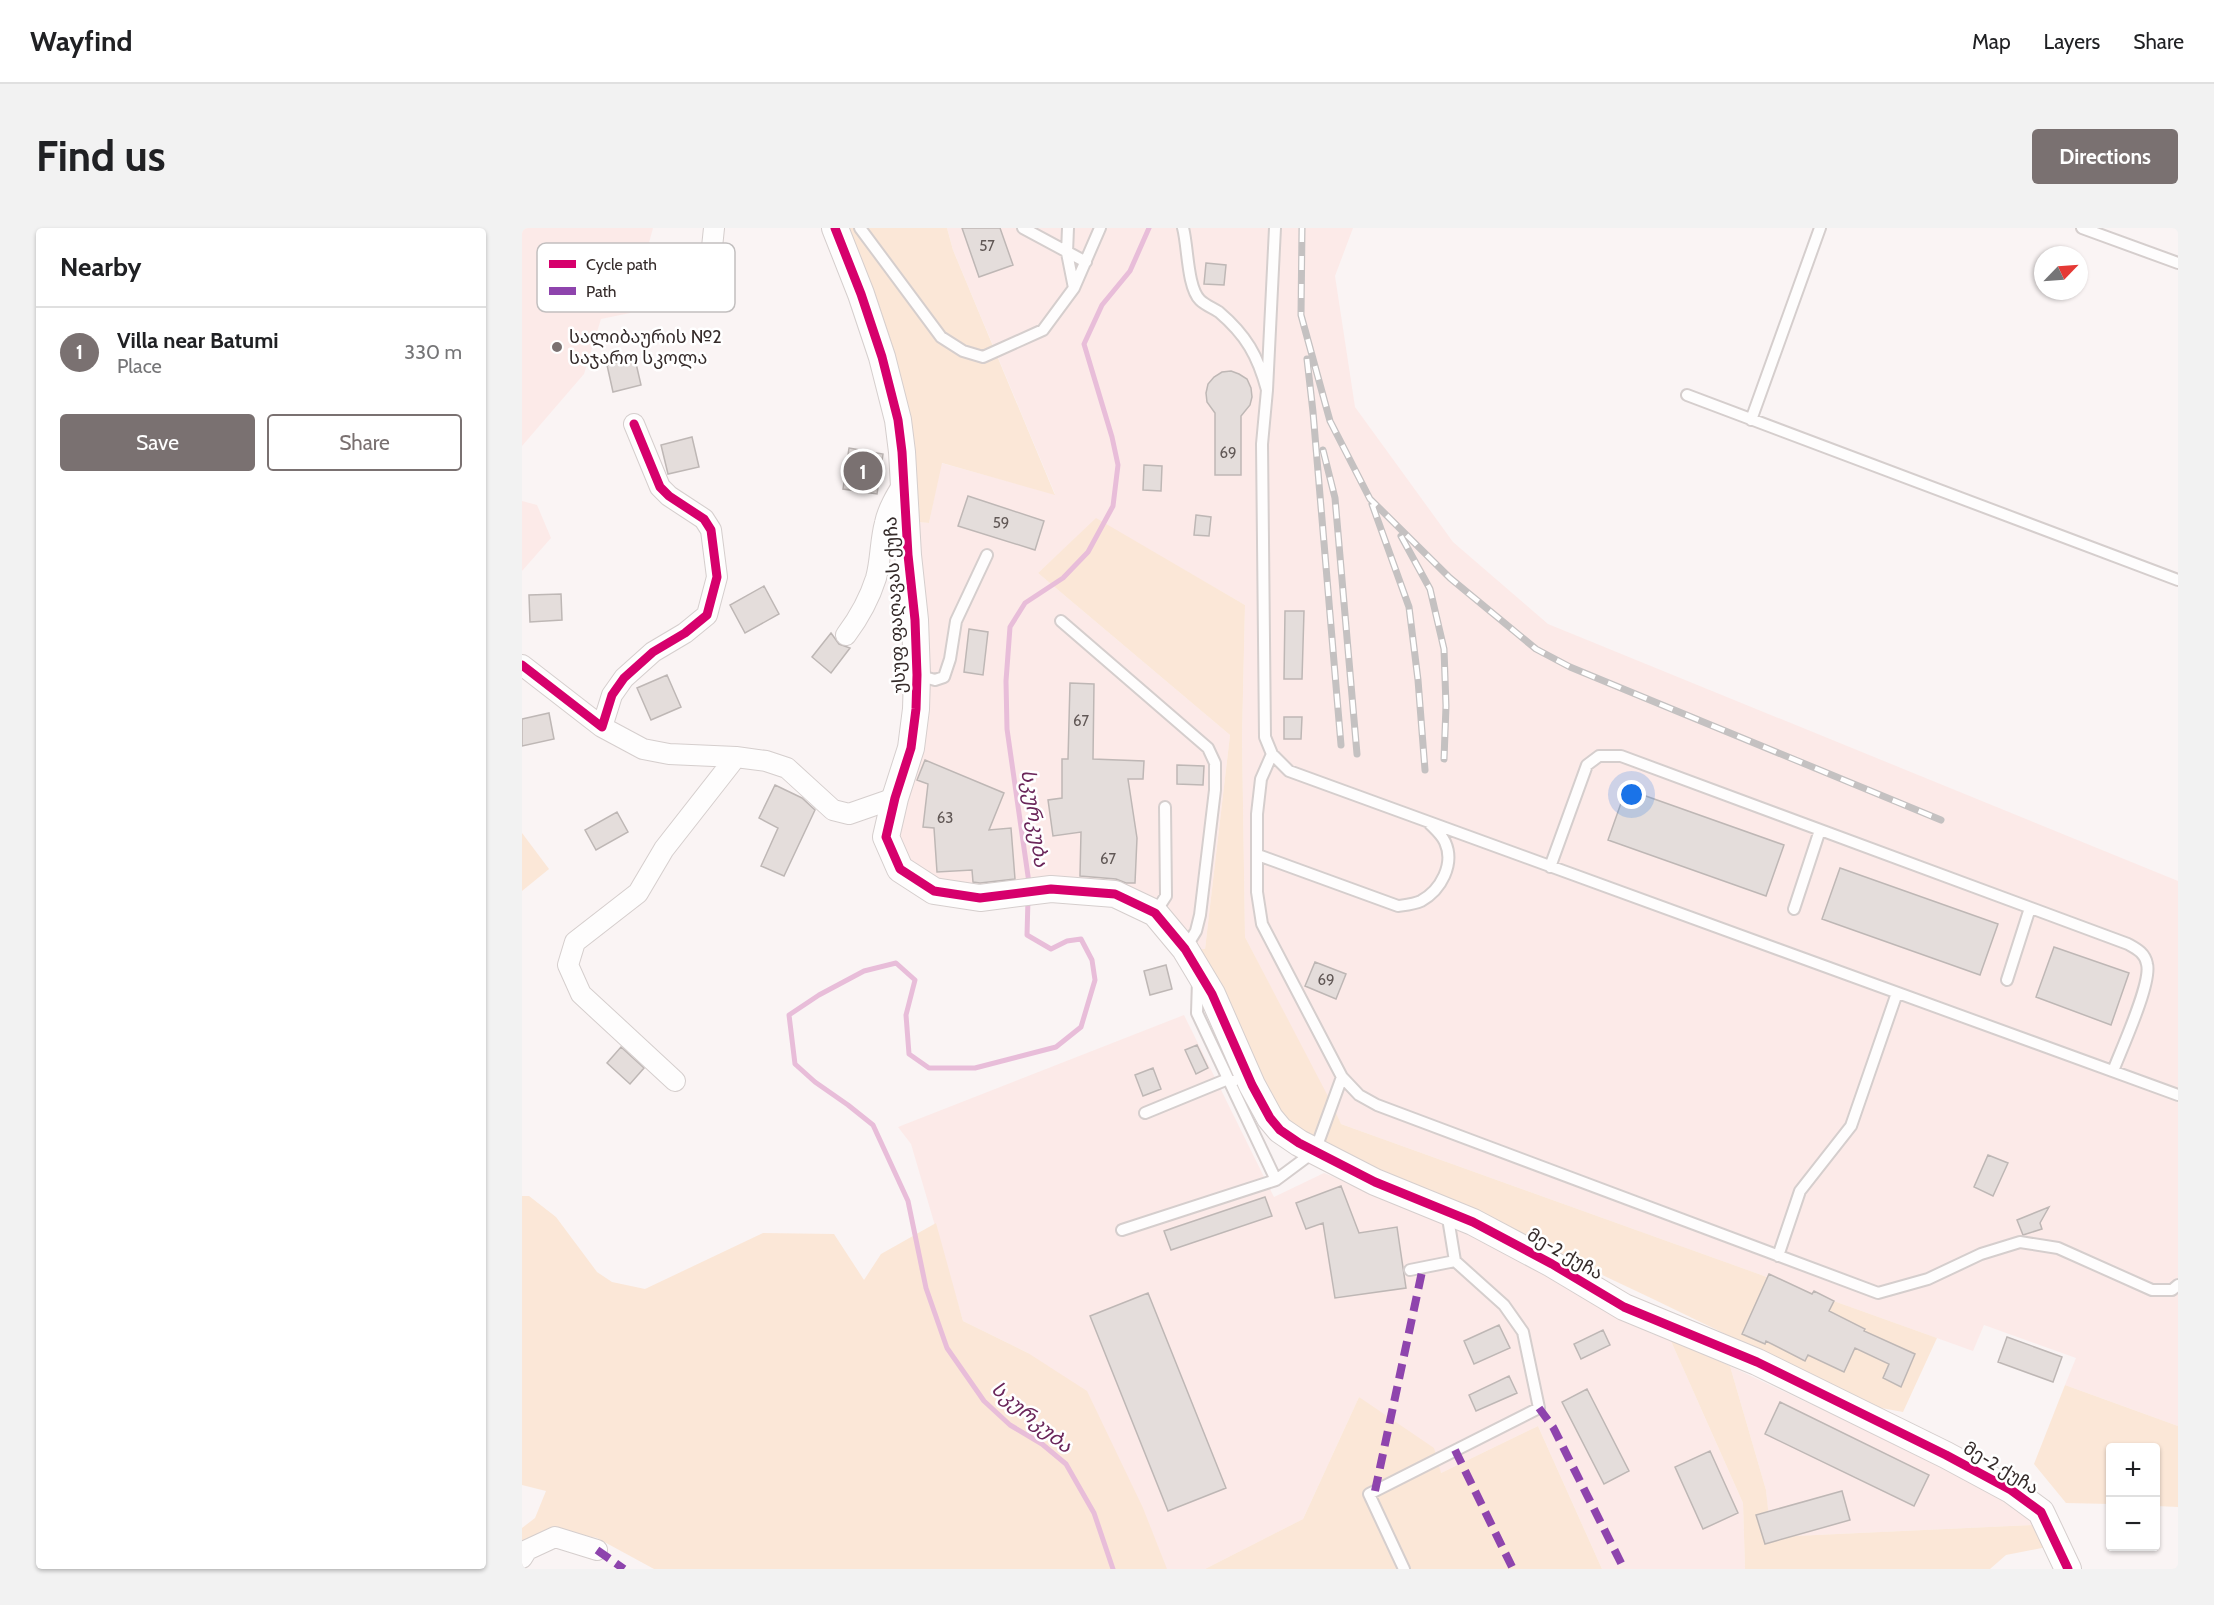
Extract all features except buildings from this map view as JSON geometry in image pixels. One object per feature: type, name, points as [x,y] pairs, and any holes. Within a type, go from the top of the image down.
[{"type":"street","points":[[712,243],[714,228]]},
{"type":"street","name":"უსუფ ფაღავას ქუჩა","points":[[835,228],[861,294],[882,357],[897,420],[904,481],[908,555],[915,620],[916,708],[911,748],[886,837],[900,869],[934,891],[980,898],[1039,891],[1115,894]]},
{"type":"street","points":[[602,727],[612,695],[624,678],[653,652],[685,633],[707,615],[717,577],[711,530],[704,519],[669,496],[660,487],[634,424]]},
{"type":"street","points":[[846,635],[876,580],[882,555],[884,524],[904,481]]},
{"type":"street","points":[[522,665],[602,727],[643,749],[669,754],[736,757],[766,761],[787,768],[833,810],[849,814],[896,798]]},
{"type":"street","points":[[675,1081],[581,994],[568,965],[575,942],[638,893],[664,849],[736,757]]},
{"type":"street","name":"მე-2 ქუჩა","points":[[1115,894],[1155,913],[1185,949],[1212,994],[1240,1082],[1280,1130],[1375,1182],[1473,1222],[1552,1264],[1624,1307],[1757,1362],[2012,1490],[2042,1512],[2068,1569]]},
{"type":"street","points":[[522,1558],[527,1550],[555,1538],[597,1550]]},
{"type":"lane","points":[[860,228],[941,337],[963,351],[983,357],[1042,330],[1074,288],[1100,228]]},
{"type":"lane","points":[[1023,228],[1067,254],[1086,262]]},
{"type":"lane","points":[[1068,228],[1067,254],[1074,288]]},
{"type":"lane","points":[[1183,228],[1188,244],[1190,276],[1199,299],[1231,322],[1251,346],[1261,368],[1267,390]]},
{"type":"lane","points":[[1275,228],[1262,444],[1265,737],[1272,754],[1289,771],[2178,1095]]},
{"type":"lane","points":[[1751,420],[1820,228]]},
{"type":"lane","points":[[2082,228],[2178,263]]},
{"type":"lane","points":[[1687,395],[2178,580]]},
{"type":"lane","points":[[917,675],[935,680],[944,677],[950,659],[956,621],[987,555]]},
{"type":"lane","points":[[1061,621],[1208,748],[1215,763],[1215,790],[1200,915],[1196,931],[1185,949]]},
{"type":"lane","points":[[1272,754],[1261,779],[1257,814],[1257,892],[1262,924],[1342,1077],[1359,1095],[1377,1105],[1878,1293],[1928,1279],[1981,1254],[2020,1242],[2058,1248],[2152,1290],[2172,1290],[2178,1285]]},
{"type":"lane","points":[[1551,867],[1587,765],[1599,756],[1621,756],[2128,944],[2142,952],[2148,965],[2145,986],[2113,1071]]},
{"type":"lane","points":[[1155,913],[1166,896],[1165,807]]},
{"type":"lane","points":[[1257,855],[1398,906],[1420,902],[1438,888],[1448,868],[1449,854],[1444,840],[1429,822]]},
{"type":"lane","points":[[1794,909],[1820,830]]},
{"type":"lane","points":[[2007,980],[2030,908]]},
{"type":"lane","points":[[1778,1256],[1800,1191],[1851,1126],[1897,993]]},
{"type":"lane","points":[[1122,1230],[1276,1180],[1315,1151],[1342,1077]]},
{"type":"lane","points":[[1145,1113],[1240,1082],[1276,1180]]},
{"type":"lane","points":[[1404,1569],[1369,1494],[1539,1408],[1523,1332],[1504,1305],[1455,1261],[1447,1212]]},
{"type":"lane","points":[[1410,1270],[1455,1261]]},
{"type":"shaded area","points":[[522,228],[653,228],[649,243],[537,243],[537,312],[630,312],[601,319],[584,374],[522,446]]},
{"type":"shaded area","points":[[835,228],[947,228],[953,250],[1055,495],[942,463],[929,523],[906,521],[905,481]]},
{"type":"shaded area","points":[[947,228],[1353,228],[1335,276],[1355,407],[1453,542],[1548,624],[2178,881],[2178,1426],[2065,1385],[2076,1358],[1984,1325],[1973,1351],[1341,1124],[1245,937],[1242,737],[1245,605],[1096,519],[1038,573],[1230,735],[1205,949],[1185,949],[1115,894],[980,898],[900,869],[895,798],[911,748],[906,521],[929,523],[941,463],[1055,494],[953,250]]},
{"type":"shaded area","points":[[522,501],[537,505],[551,538],[522,571]]},
{"type":"shaded area","points":[[1096,518],[1245,605],[1242,737],[1245,937],[1332,1104],[1315,1151],[1299,1143],[1185,949],[1205,949],[1230,735],[1038,573]]},
{"type":"shaded area","points":[[522,833],[549,869],[522,891]]},
{"type":"shaded area","points":[[1184,1015],[1274,1197],[1324,1173],[1464,1229],[1652,1334],[1670,1339],[1743,1503],[1745,1569],[1602,1569],[1538,1426],[1441,1473],[1359,1397],[1303,1519],[1205,1569],[1167,1569],[1028,1353],[963,1321],[911,1144],[898,1127]]},
{"type":"shaded area","points":[[1336,1113],[1341,1124],[1937,1338],[1903,1412],[1876,1407],[1323,1143]]},
{"type":"shaded area","points":[[522,1196],[529,1196],[556,1217],[597,1272],[612,1282],[645,1289],[763,1233],[834,1234],[864,1280],[881,1254],[936,1223],[963,1321],[1028,1353],[1087,1391],[1143,1508],[1167,1569],[654,1569],[597,1538],[552,1529],[522,1545],[522,1528],[535,1518],[546,1491],[522,1485]]},
{"type":"shaded area","points":[[1670,1339],[1730,1366],[1766,1490],[1771,1537],[2032,1525],[2023,1507],[2052,1546],[2006,1555],[1990,1569],[1745,1569],[1743,1503]]},
{"type":"shaded area","points":[[1730,1366],[2023,1507],[2032,1525],[1770,1537],[1766,1490]]},
{"type":"shaded area","points":[[2065,1385],[2178,1426],[2178,1507],[2160,1506],[2160,1443],[2106,1443],[2106,1504],[2066,1503],[2034,1464]]},
{"type":"shaded area","points":[[1359,1397],[1434,1448],[1441,1473],[1538,1426],[1602,1569],[1205,1569],[1303,1519]]},
{"type":"waterway","name":"სკურკუბა","points":[[1029,883],[1007,729],[1006,681],[1010,627],[1025,603],[1063,578],[1088,552],[1113,506],[1118,465],[1084,344],[1102,305],[1130,271],[1149,228]]},
{"type":"waterway","name":"სკურკუბა","points":[[1028,899],[1027,935],[1051,949],[1067,941],[1081,939],[1092,960],[1095,980],[1081,1027],[1056,1047],[975,1068],[929,1068],[909,1054],[906,1015],[915,980],[896,963],[864,971],[819,995],[789,1015],[795,1064],[815,1082],[873,1125],[908,1201],[926,1288],[947,1348],[984,1401],[1010,1425],[1042,1444],[1066,1464],[1094,1513],[1113,1569]]},
{"type":"railway","points":[[1302,228],[1301,315],[1330,421],[1370,499],[1450,578],[1536,649],[1570,667],[1941,820]]},
{"type":"railway","points":[[1307,359],[1341,745]]},
{"type":"railway","points":[[1323,450],[1335,498],[1357,754]]},
{"type":"railway","points":[[1372,504],[1409,607],[1418,680],[1425,770]]},
{"type":"railway","points":[[1401,536],[1430,589],[1444,649],[1446,706],[1444,759]]},
{"type":"marked path","points":[[1375,1491],[1423,1267]]},
{"type":"marked path","points":[[1539,1408],[1553,1427],[1624,1569]]},
{"type":"marked path","points":[[1455,1450],[1513,1569]]},
{"type":"marked path","points":[[597,1550],[624,1569]]},
{"type":"cycle path","points":[[835,228],[861,294],[882,357],[898,420],[902,452],[917,675],[911,748],[895,798],[886,837],[900,869],[934,891],[980,898],[1051,889],[1115,894],[1155,913],[1185,949],[1212,994],[1252,1085],[1270,1118],[1280,1130],[1299,1143],[1375,1182],[1473,1222],[1552,1264],[1624,1307],[1757,1362],[1946,1455],[2011,1490],[2041,1512],[2068,1569]]},
{"type":"cycle path","points":[[522,665],[602,727],[612,695],[624,678],[653,652],[685,633],[707,615],[717,577],[711,530],[704,519],[669,496],[660,487],[634,424]]},
{"type":"place","name":"სალიბაურის №2 საჯარო სკოლა","points":[[557,347]]},
{"type":"place","name":"Villa near Batumi","points":[[863,471]]}]
